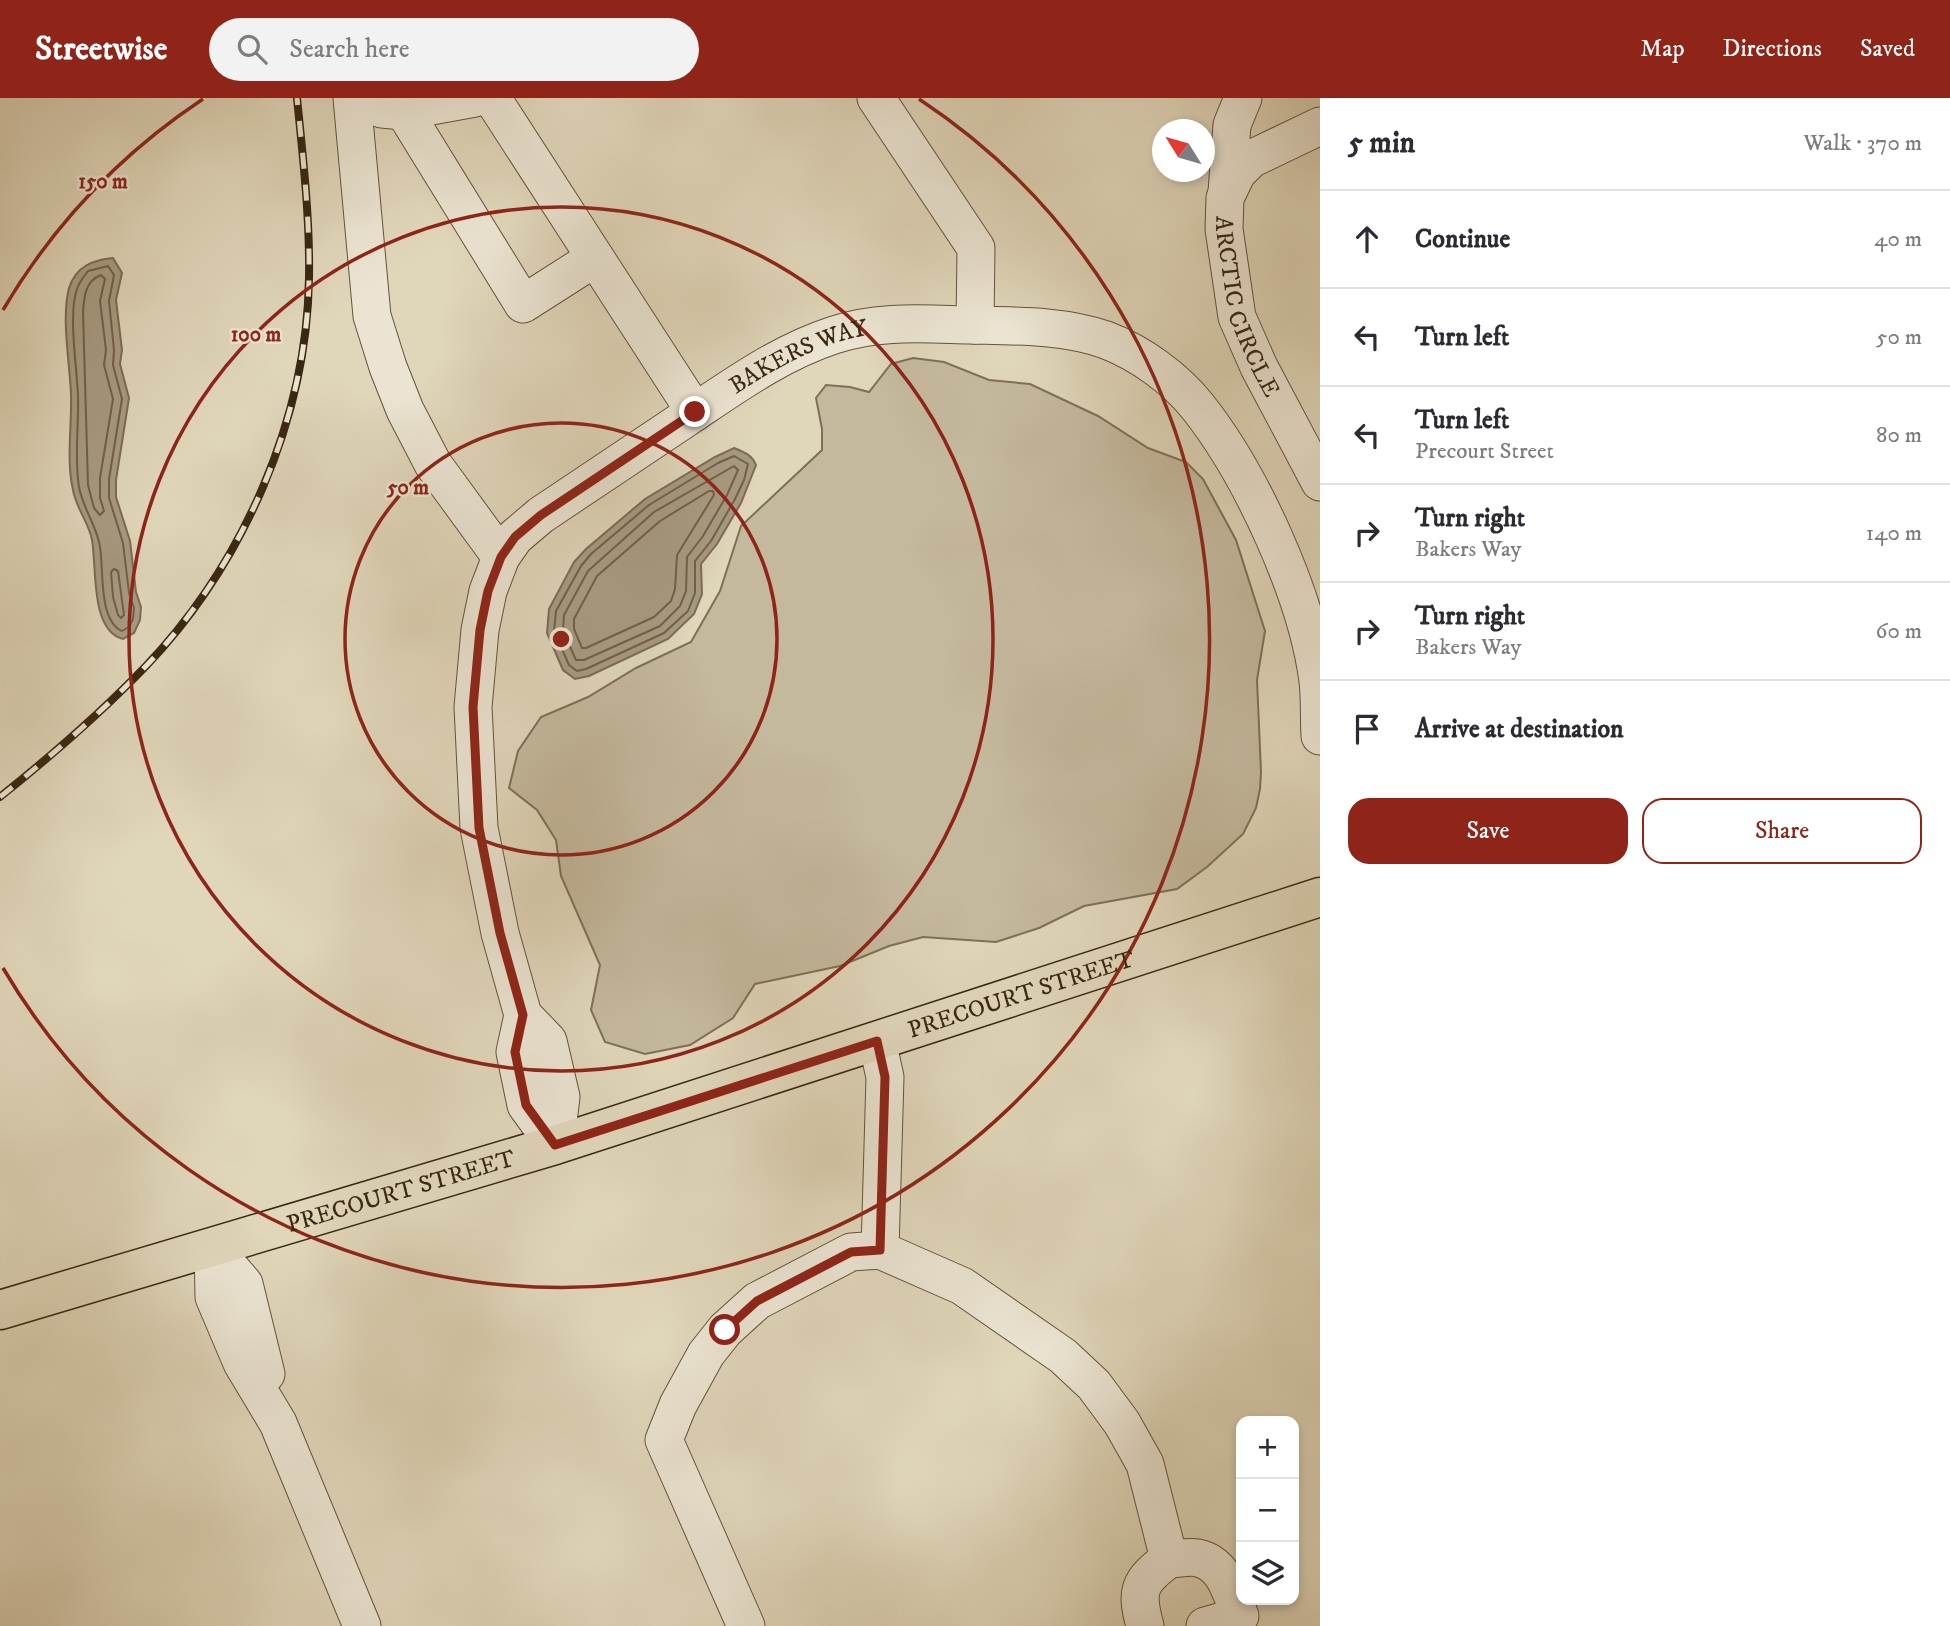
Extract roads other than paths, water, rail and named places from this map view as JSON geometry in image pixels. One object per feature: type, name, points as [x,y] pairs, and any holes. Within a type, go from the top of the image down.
[{"type":"main road","name":"PRECOURT STREET","points":[[0,1310],[555,1145],[1320,897]]},
{"type":"street","points":[[475,98],[404,111],[352,102],[372,316],[387,367],[405,410],[433,464],[501,557]]},
{"type":"street","points":[[492,98],[695,412]]},
{"type":"street","points":[[876,98],[976,248],[975,325]]},
{"type":"street","points":[[1227,193],[1232,125],[1243,98]]},
{"type":"street","points":[[404,111],[523,304],[595,258]]},
{"type":"street","name":"ARCTIC CIRCLE","points":[[1320,127],[1251,159],[1237,173],[1227,193],[1224,229],[1237,317],[1259,367],[1307,424],[1320,482]]},
{"type":"street","name":"BAKERS WAY","points":[[555,1145],[526,1105],[515,1052],[523,1015],[500,933],[479,828],[473,707],[480,630],[488,591],[501,557],[515,537],[541,515],[761,368],[834,335],[887,324],[1054,329],[1105,340],[1135,354],[1172,380],[1197,406],[1247,484],[1285,561],[1306,626],[1319,680],[1320,736]]},
{"type":"street","points":[[877,1041],[885,1077],[880,1250]]},
{"type":"street","points":[[213,1248],[214,1297],[242,1363],[278,1423],[362,1626]]},
{"type":"street","points":[[746,1626],[664,1440],[683,1393],[706,1354],[725,1330],[757,1301],[851,1252],[880,1250],[962,1286],[1063,1356],[1094,1385],[1122,1423],[1145,1464],[1169,1559]]},
{"type":"street","points":[[1145,1626],[1138,1600],[1148,1575],[1169,1559],[1197,1558],[1214,1566],[1226,1579],[1250,1621],[1205,1626]]},
{"type":"water","points":[[113,258],[122,273],[116,300],[122,350],[120,364],[129,398],[116,480],[116,497],[130,541],[136,592],[141,607],[140,620],[134,633],[123,639],[112,634],[100,611],[92,540],[73,490],[66,327],[69,288],[76,274],[92,263]]},
{"type":"water","points":[[734,448],[750,456],[756,465],[741,503],[717,544],[701,564],[702,594],[694,614],[668,639],[589,676],[575,679],[563,670],[547,633],[549,609],[574,562],[645,499]]},
{"type":"railway","points":[[0,797],[111,701],[181,626],[240,536],[263,487],[282,436],[296,384],[305,331],[309,278],[308,233],[297,98]]}]
